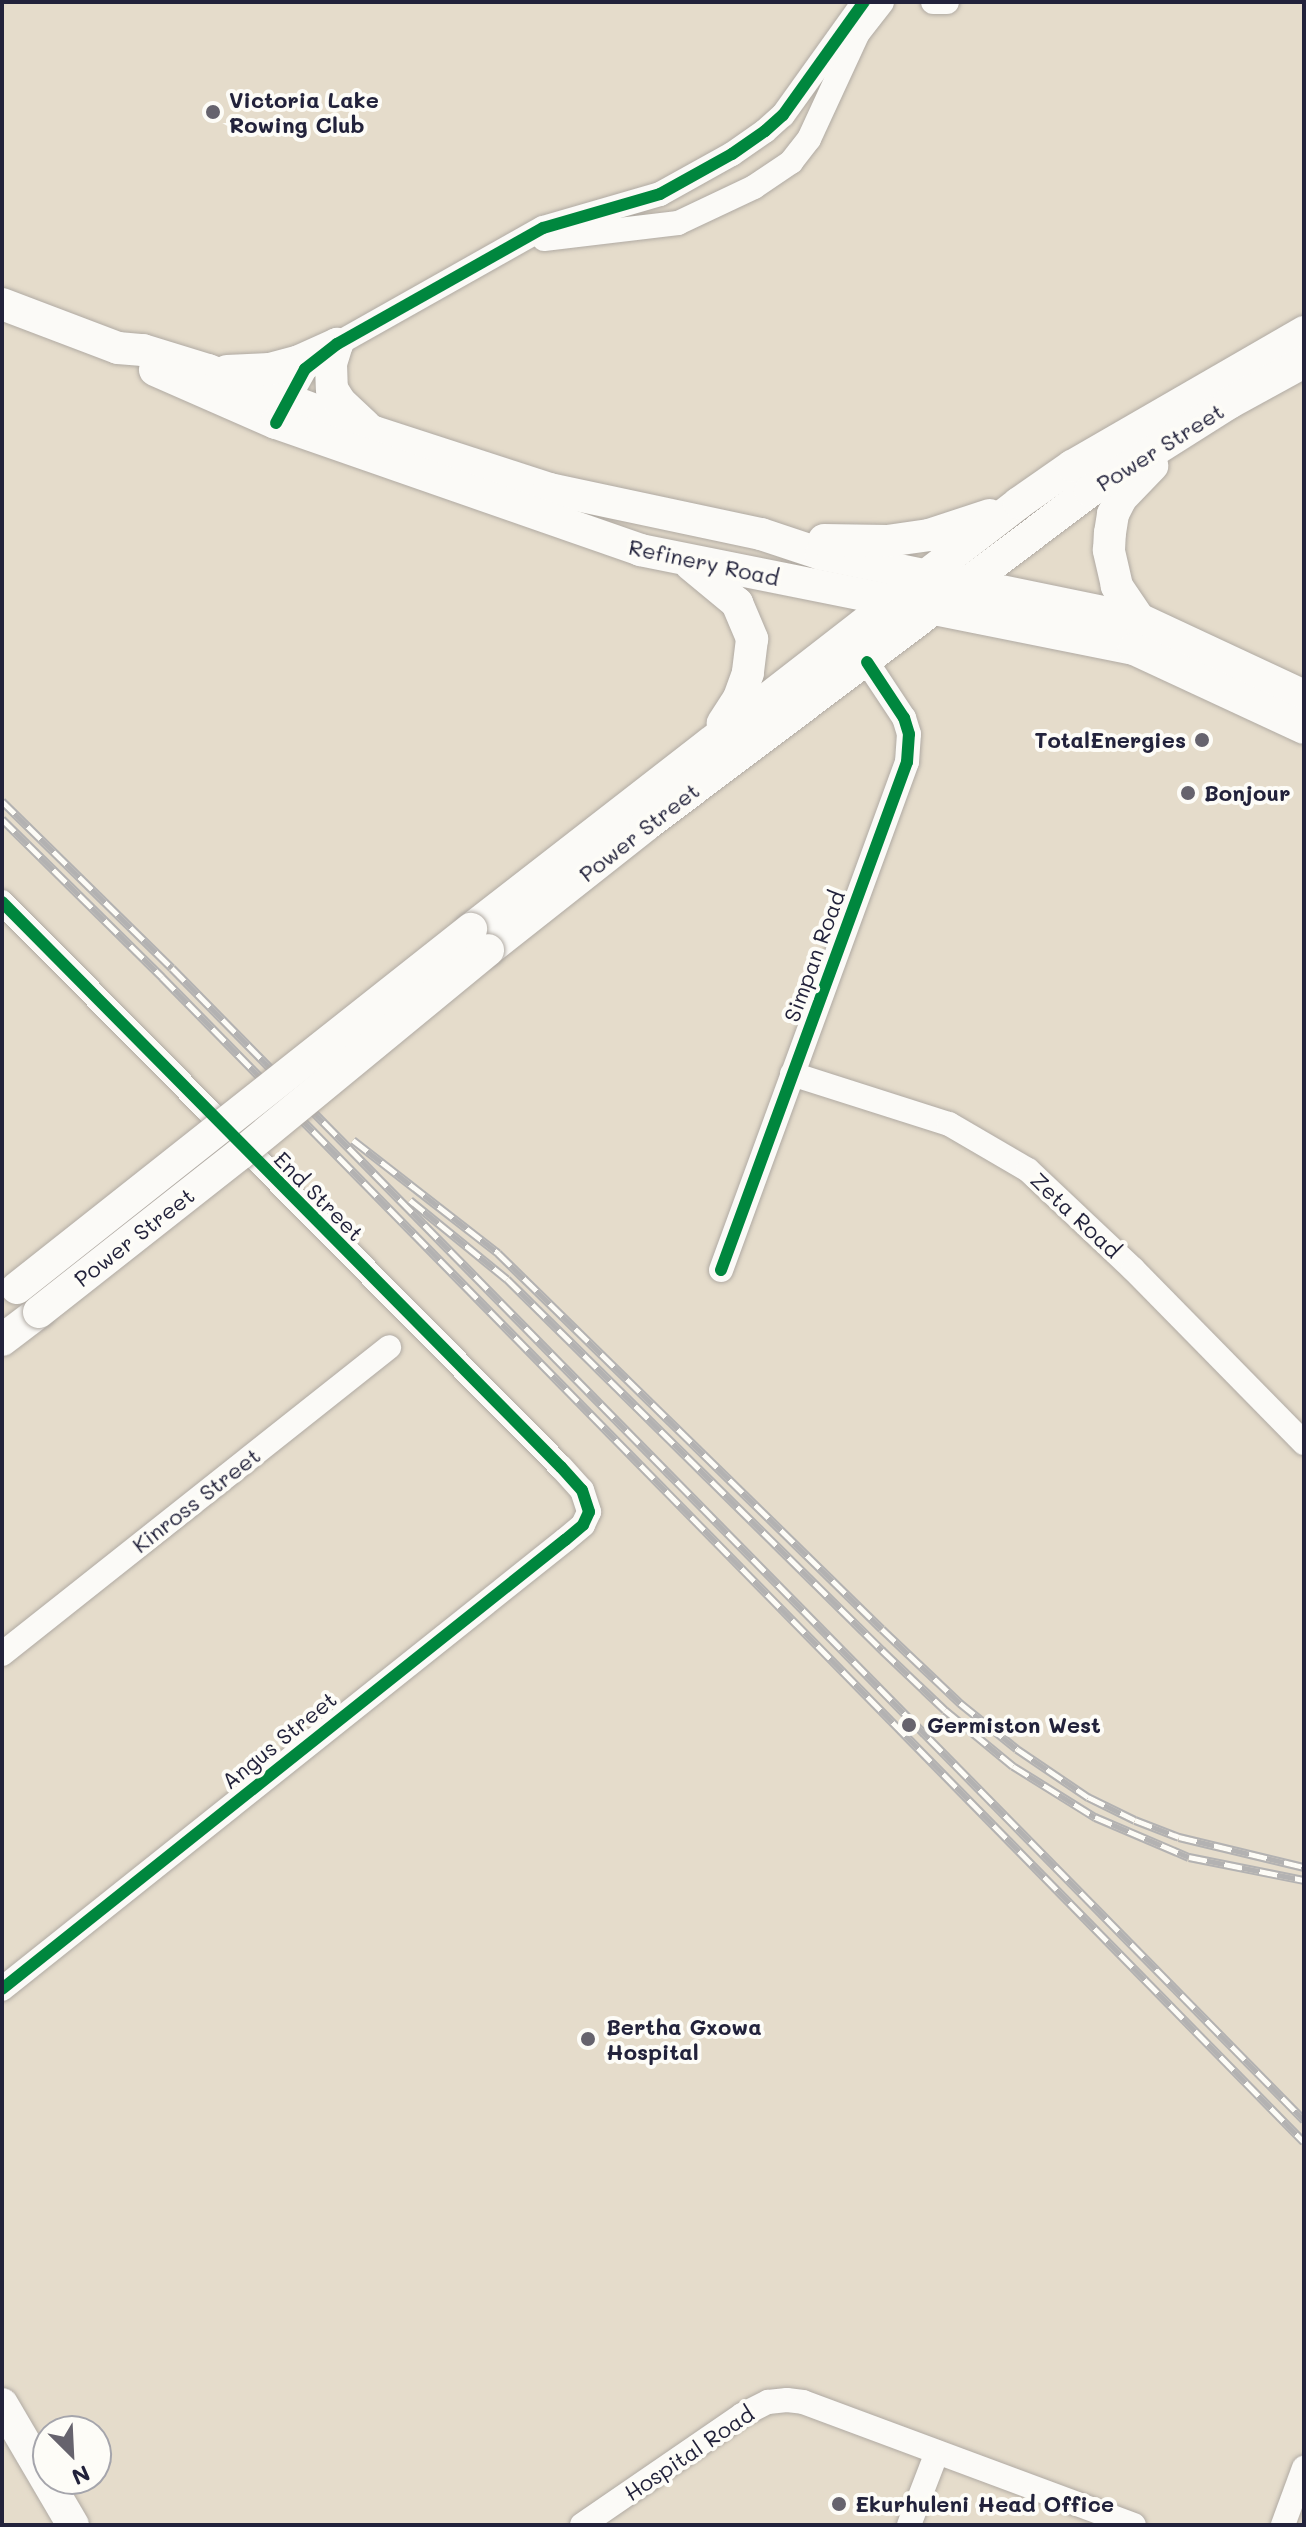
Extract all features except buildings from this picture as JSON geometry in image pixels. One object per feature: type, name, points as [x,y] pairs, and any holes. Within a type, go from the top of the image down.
[{"type":"main road","name":"Refinery Road","points":[[2,304],[118,348],[136,361],[199,391],[374,432],[549,489],[761,534],[820,570],[893,601],[1134,649],[1304,728]]},
{"type":"main road","name":"Power Street","points":[[2,1340],[240,1154],[480,939],[715,736],[851,630],[1072,466],[1304,332]]},
{"type":"main road","points":[[208,370],[245,372],[270,369],[337,344]]},
{"type":"main road","points":[[337,344],[331,364],[332,389],[349,411],[374,432]]},
{"type":"main road","name":"Refinery Road","points":[[118,348],[143,350],[208,370],[281,411],[610,540],[683,559],[926,576],[1139,619],[1304,696]]},
{"type":"main road","name":"Power Street","points":[[10,1294],[480,939],[646,825],[875,656],[1090,491],[1229,403],[1304,362]]},
{"type":"main road","points":[[1139,619],[1117,586],[1109,550],[1113,514],[1133,482],[1229,403]]},
{"type":"main road","points":[[761,534],[849,542],[887,541],[943,532],[1019,503]]},
{"type":"main road","points":[[683,559],[722,587],[737,603],[752,639],[748,673],[739,698],[715,736]]},
{"type":"main road","points":[[875,656],[941,633],[1018,626]]},
{"type":"main road","points":[[2,2404],[73,2525]]},
{"type":"street","points":[[281,411],[311,363],[337,344],[543,228],[660,194],[732,154],[783,115],[864,2]]},
{"type":"street","points":[[517,243],[678,223],[754,187],[791,162],[809,139],[858,33],[882,2]]},
{"type":"street","points":[[933,2],[947,2]]},
{"type":"street","points":[[690,179],[708,211]]},
{"type":"street","name":"Simpan Road","points":[[721,1270],[907,762],[909,734],[875,656]]},
{"type":"street","name":"End Street","points":[[2,902],[561,1467],[588,1502],[589,1512],[583,1525]]},
{"type":"street","name":"Zeta Road","points":[[792,1074],[949,1124],[1028,1170],[1133,1269],[1304,1443]]},
{"type":"street","name":"Kinross Street","points":[[2,1654],[389,1347]]},
{"type":"street","name":"Angus Street","points":[[2,1989],[583,1525]]},
{"type":"street","name":"Hospital Road","points":[[582,2525],[742,2415],[768,2402],[803,2402],[1134,2525]]},
{"type":"street","points":[[909,2525],[937,2452]]},
{"type":"street","points":[[1283,2525],[1304,2468]]},
{"type":"railway","points":[[2,801],[172,968],[1304,2120]]},
{"type":"railway","points":[[2,819],[162,977],[1304,2142]]},
{"type":"railway","points":[[353,1140],[498,1253],[882,1629],[960,1703],[1017,1749],[1088,1797],[1135,1820],[1179,1837],[1304,1867]]},
{"type":"railway","points":[[410,1200],[507,1279],[882,1650],[945,1710],[1013,1766],[1095,1817],[1189,1857],[1304,1880]]},
{"type":"cycle path","points":[[276,423],[305,369],[337,344],[543,228],[660,194],[732,154],[765,131],[783,115],[864,2]]},
{"type":"cycle path","points":[[721,1270],[907,762],[909,734],[904,718],[867,662]]},
{"type":"cycle path","points":[[2,902],[561,1467],[582,1490],[589,1512],[583,1525],[565,1540],[2,1989]]},
{"type":"place","name":"Victoria Lake Rowing Club","points":[[213,112]]},
{"type":"place","name":"TotalEnergies","points":[[1202,740]]},
{"type":"place","name":"Bonjour","points":[[1188,793]]},
{"type":"place","name":"Germiston West","points":[[909,1725]]},
{"type":"place","name":"Bertha Gxowa Hospital","points":[[588,2039]]},
{"type":"place","name":"Ekurhuleni Head Office","points":[[839,2504]]}]
